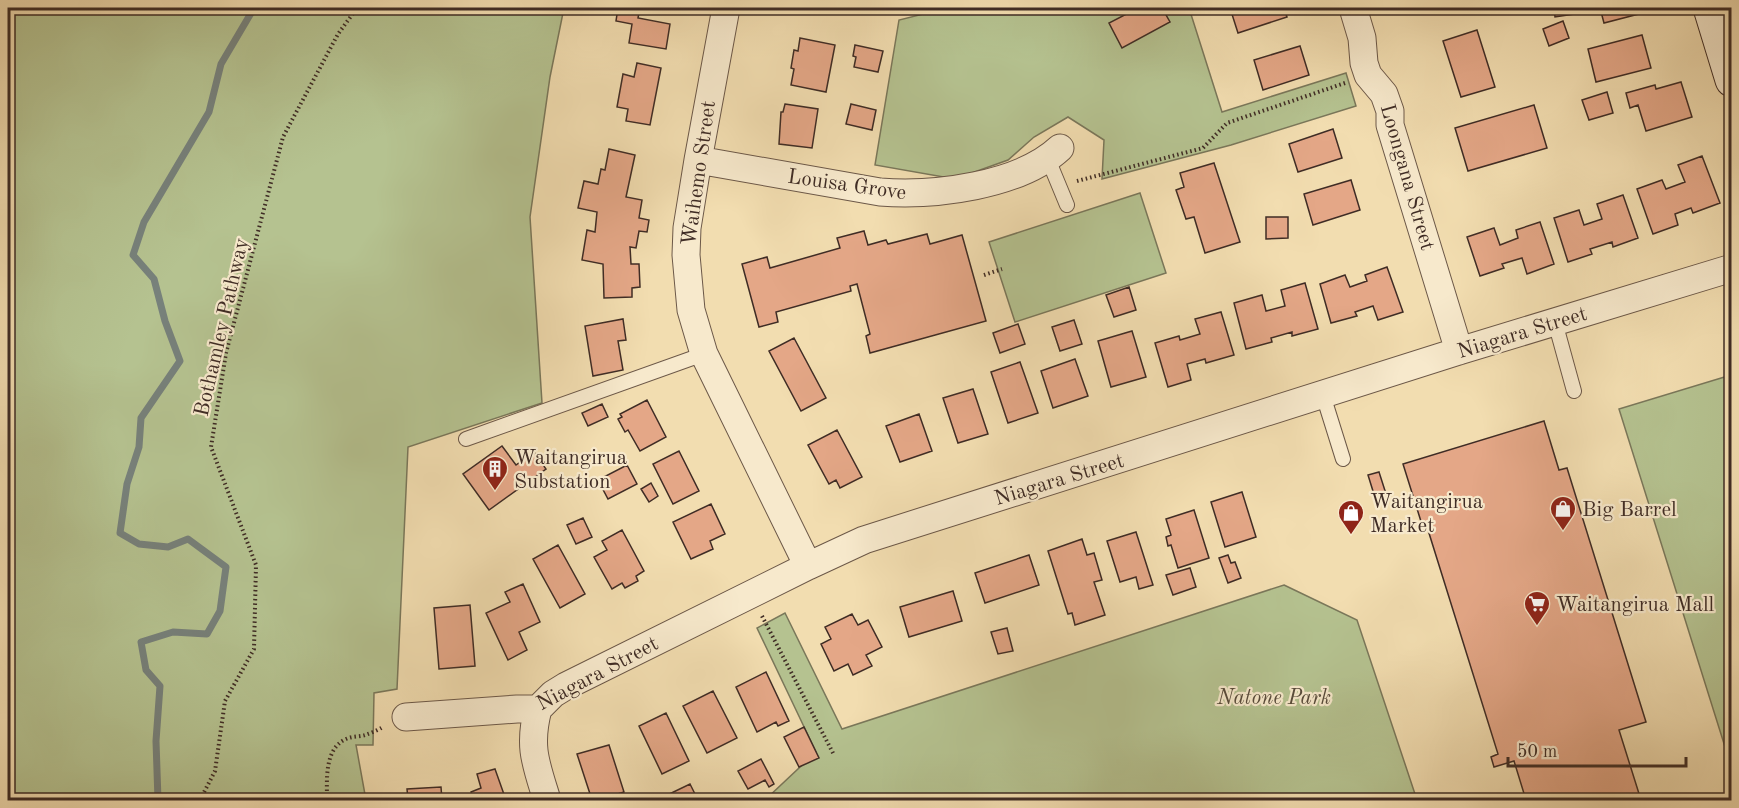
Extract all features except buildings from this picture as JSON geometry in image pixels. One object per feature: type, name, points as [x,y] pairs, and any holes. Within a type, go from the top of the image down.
[{"type":"main road","points":[[1710,8],[1729,60]]},
{"type":"street","name":"Waihemo Street","points":[[726,8],[687,228],[686,255],[691,310],[704,354],[808,566]]},
{"type":"street","name":"Loongana Street","points":[[1353,8],[1362,38],[1364,63],[1368,75],[1384,94],[1390,111],[1390,125],[1460,351]]},
{"type":"street","name":"Louisa Grove","points":[[698,160],[871,191],[910,194],[941,192],[1009,177],[1054,153]]},
{"type":"street","name":"Niagara Street","points":[[406,717],[538,709],[553,694],[566,686],[864,540],[1460,351],[1731,268]]},
{"type":"street","points":[[538,709],[532,745],[547,801]]},
{"type":"lane","points":[[1054,153],[1059,186],[1067,205]]},
{"type":"lane","points":[[1555,322],[1575,391]]},
{"type":"lane","points":[[466,439],[704,354]]},
{"type":"lane","points":[[1323,395],[1343,459]]},
{"type":"path","name":"Bothamley Pathway","points":[[200,801],[215,771],[225,701],[254,649],[256,565],[211,447],[226,353],[283,137],[339,34],[357,8]]},
{"type":"path","points":[[1059,186],[1203,147],[1227,123],[1368,75]]},
{"type":"path","points":[[984,275],[1002,269]]},
{"type":"path","points":[[750,594],[834,755]]},
{"type":"path","points":[[327,801],[330,756],[337,746],[344,740],[366,735],[406,717]]},
{"type":"green space","points":[[8,8],[564,8],[550,77],[530,217],[542,403],[408,447],[397,689],[374,693],[373,745],[356,745],[366,800],[8,800]]},
{"type":"green space","points":[[947,8],[1189,8],[1222,112],[1346,73],[1356,106],[1231,145],[1102,179],[1104,140],[1068,117],[1034,137],[1008,160],[955,179],[875,165],[899,20]]},
{"type":"green space","points":[[1140,193],[1166,273],[1015,322],[989,242]]},
{"type":"green space","points":[[1732,375],[1731,766],[1619,409]]},
{"type":"green space","name":"Natone Park","points":[[1284,585],[1357,620],[1417,800],[765,800],[816,752],[757,628],[785,613],[842,729]]},
{"type":"waterway","points":[[158,800],[156,741],[160,686],[146,670],[141,642],[173,632],[207,634],[220,611],[226,567],[188,539],[168,547],[139,544],[120,533],[127,484],[139,447],[141,418],[180,361],[165,321],[154,279],[133,255],[144,222],[209,112],[221,64],[254,8]]},
{"type":"place","name":"Waitangirua Substation","points":[[495,492]]},
{"type":"place","name":"Big Barrel","points":[[1563,532]]},
{"type":"place","name":"Waitangirua Market","points":[[1351,536]]},
{"type":"place","name":"Waitangirua Mall","points":[[1537,627]]}]
